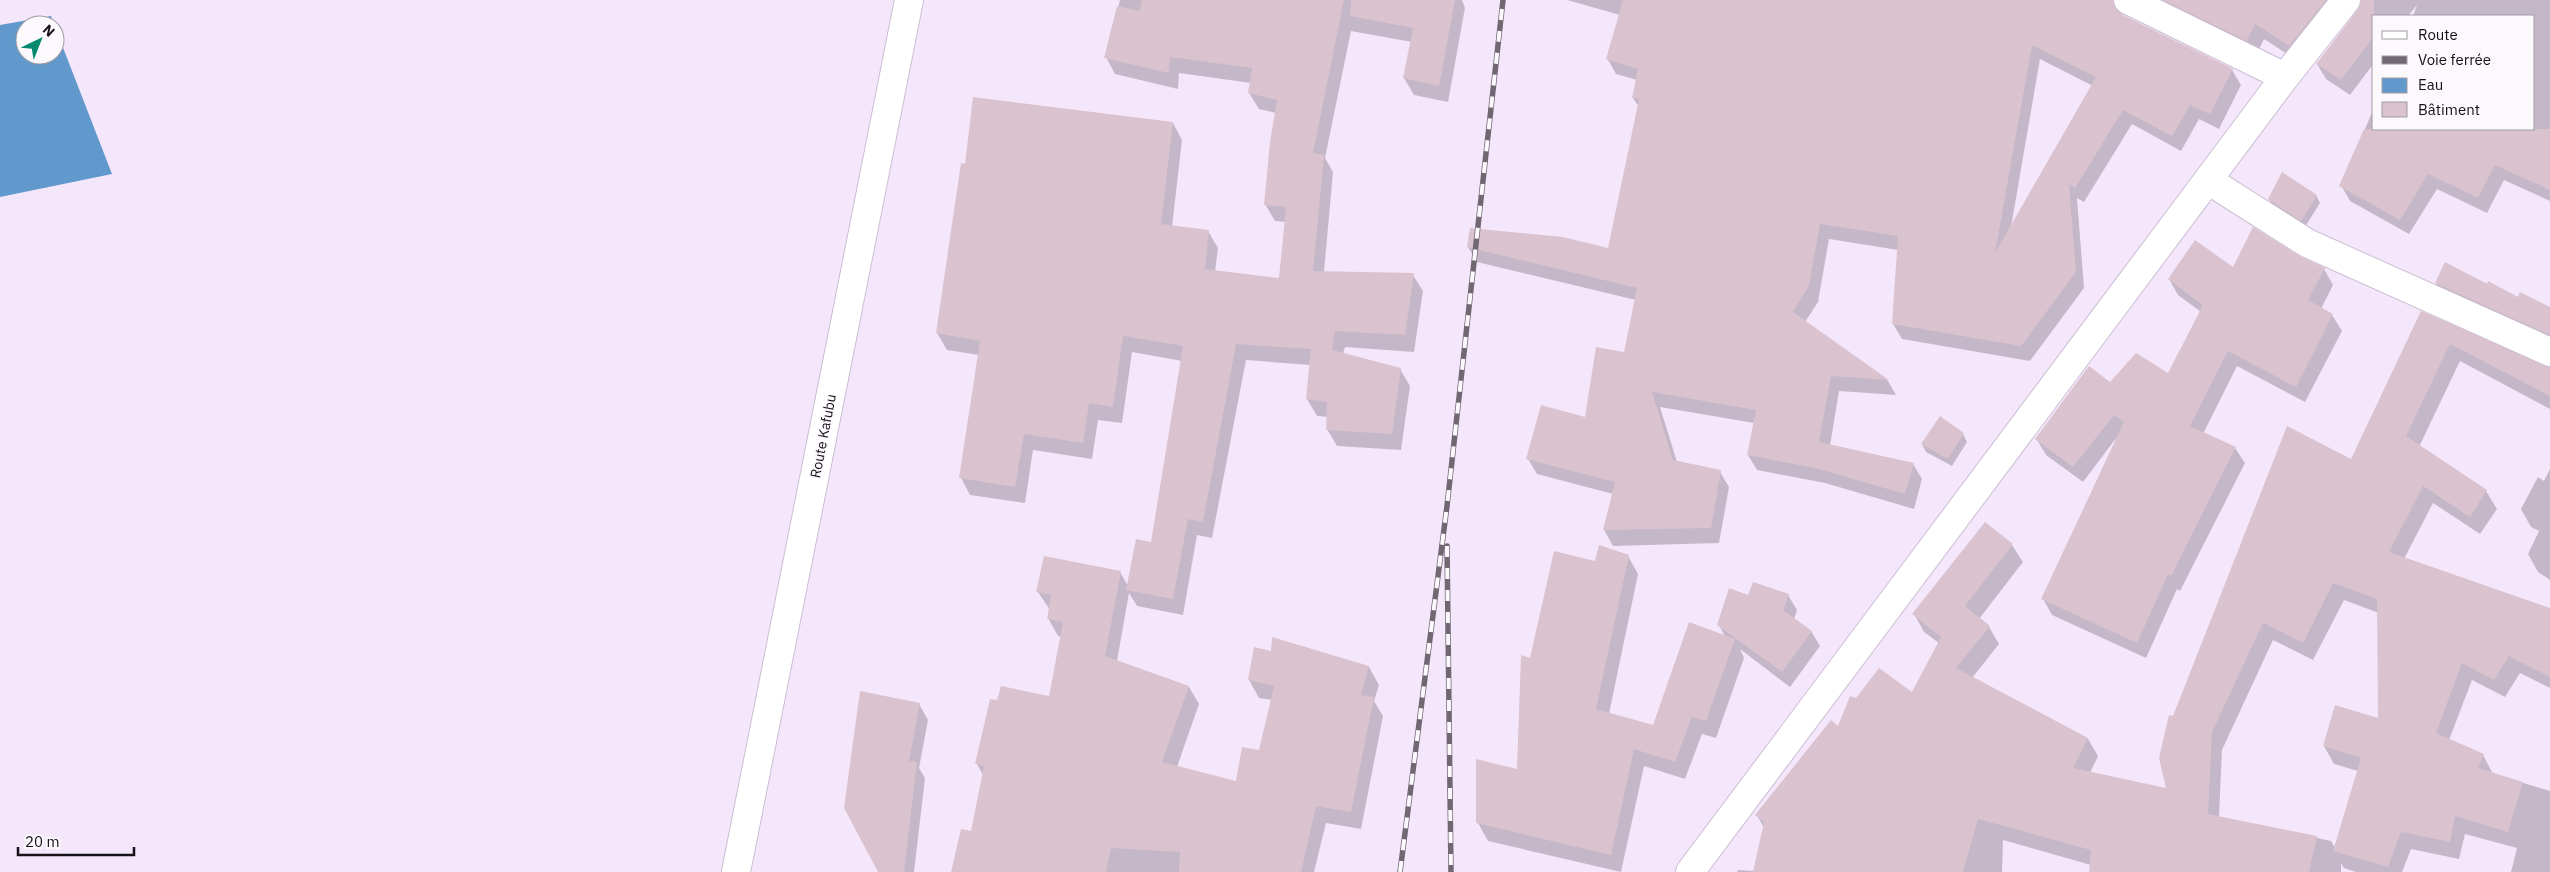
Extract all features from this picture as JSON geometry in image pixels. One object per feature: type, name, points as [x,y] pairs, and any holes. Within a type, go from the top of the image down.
[{"type":"street","name":"Route Kafubu","points":[[742,867],[909,0]]},
{"type":"street","points":[[2128,0],[2285,76]]},
{"type":"street","points":[[1690,872],[2285,76],[2346,0]]},
{"type":"street","points":[[2208,180],[2307,243],[2550,352]]},
{"type":"water","points":[[15,22],[15,65],[65,65],[65,53],[112,174],[0,197],[0,25]]},
{"type":"building","points":[[1142,0],[1344,0],[1313,153],[1324,155],[1313,271],[1414,273],[1405,335],[1335,331],[1332,350],[1401,368],[1392,434],[1326,430],[1327,402],[1306,399],[1311,349],[1236,344],[1203,522],[1188,519],[1173,599],[1126,590],[1136,539],[1151,542],[1183,346],[1123,336],[1113,407],[1089,403],[1083,443],[1024,434],[1015,487],[959,478],[980,341],[936,333],[961,163],[965,164],[973,97],[1173,122],[1161,224],[1209,230],[1205,269],[1279,278],[1286,207],[1264,205],[1270,142],[1277,100],[1248,93],[1252,68],[1170,57],[1169,73],[1104,58],[1117,6],[1140,11]]},
{"type":"building","points":[[1351,0],[1455,0],[1439,86],[1403,78],[1413,28],[1350,16]]},
{"type":"building","points":[[1623,0],[2113,0],[2115,8],[2121,14],[2233,69],[2210,114],[2190,105],[2172,136],[2123,110],[2075,188],[2069,184],[2076,272],[2021,346],[1892,324],[1898,236],[1820,224],[1809,286],[1793,312],[1889,380],[1831,376],[1819,442],[1914,463],[1905,494],[1815,468],[1747,455],[1756,410],[1652,392],[1673,460],[1721,470],[1711,528],[1603,530],[1615,482],[1526,459],[1541,405],[1585,417],[1596,347],[1624,352],[1637,288],[1467,247],[1470,228],[1563,237],[1608,248],[1639,99],[1632,98],[1638,69],[1606,59]],"holes":[[[2032,45],[2096,77],[1995,253]]]},
{"type":"building","points":[[2163,0],[2326,0],[2289,46],[2255,24],[2247,41]]},
{"type":"building","points":[[2361,0],[2374,0],[2372,39],[2341,80],[2316,64],[2358,10]]},
{"type":"building","points":[[2364,129],[2550,129],[2550,190],[2495,165],[2478,198],[2428,174],[2400,220],[2339,186]]},
{"type":"building","points":[[2282,172],[2317,195],[2301,221],[2268,199]]},
{"type":"building","points":[[2253,227],[2299,256],[2325,268],[2308,300],[2333,314],[2296,387],[2228,351],[2190,426],[2236,447],[2171,576],[2168,574],[2137,643],[2041,599],[2124,422],[2114,415],[2073,467],[2035,439],[2089,366],[2110,382],[2136,353],[2168,373],[2203,305],[2168,279],[2195,240],[2233,267]]},
{"type":"building","points":[[2445,262],[2487,284],[2488,281],[2518,297],[2520,292],[2550,307],[2550,335],[2435,283]]},
{"type":"building","points":[[2421,311],[2550,367],[2550,396],[2450,344],[2406,436],[2487,490],[2470,517],[2423,486],[2389,552],[2550,608],[2550,677],[2509,656],[2494,680],[2462,663],[2436,733],[2484,754],[2478,768],[2523,782],[2508,832],[2455,816],[2450,842],[2401,832],[2388,867],[2333,851],[2361,758],[2323,746],[2335,705],[2378,718],[2377,599],[2333,583],[2303,643],[2263,623],[2212,732],[2208,814],[2317,836],[2309,872],[2089,872],[2091,850],[1978,819],[1963,872],[1753,872],[1764,822],[1755,815],[1831,720],[1838,726],[1850,696],[1856,698],[1879,668],[1912,692],[1941,637],[1912,614],[1985,522],[2013,544],[1965,606],[1990,626],[1956,668],[2088,738],[2073,768],[2166,788],[2159,758],[2169,715],[2173,716],[2287,426],[2351,459]]},
{"type":"building","points":[[1940,416],[1964,433],[1948,459],[1921,444]]},
{"type":"building","points":[[1599,545],[1629,555],[1596,709],[1653,725],[1689,622],[1735,639],[1706,721],[1692,717],[1675,762],[1634,749],[1611,855],[1476,823],[1476,759],[1517,769],[1521,655],[1530,658],[1554,551],[1595,561]]},
{"type":"building","points":[[1044,556],[1121,571],[1105,656],[1189,686],[1162,762],[1236,781],[1242,747],[1259,750],[1274,686],[1248,680],[1254,647],[1271,651],[1272,637],[1369,666],[1361,695],[1374,697],[1351,812],[1316,806],[1301,872],[1179,872],[1180,852],[1111,848],[1106,872],[951,872],[961,829],[971,831],[984,766],[975,764],[990,699],[997,700],[1001,686],[1049,696],[1063,622],[1047,619],[1051,595],[1036,592]]},
{"type":"building","points":[[1753,582],[1789,594],[1783,610],[1812,631],[1782,672],[1717,625],[1729,588],[1748,595]]},
{"type":"building","points":[[860,691],[920,703],[909,761],[917,762],[904,872],[878,872],[844,808]]},
{"type":"railway","points":[[1400,872],[1447,506],[1503,0]]},
{"type":"railway","points":[[1447,546],[1451,872]]}]
